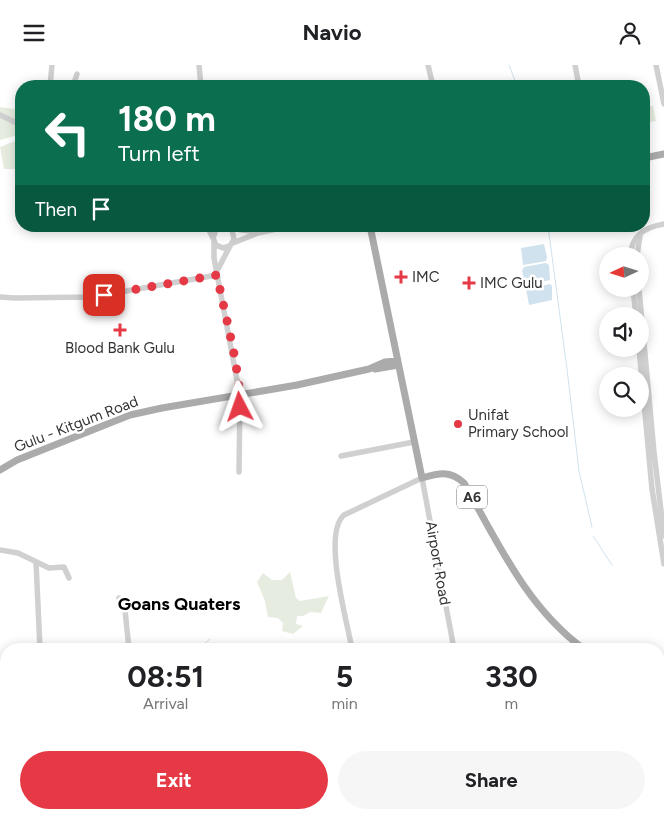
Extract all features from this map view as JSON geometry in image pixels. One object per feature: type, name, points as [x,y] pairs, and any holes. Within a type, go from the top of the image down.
[{"type":"main road","points":[[650,157],[664,154]]},
{"type":"main road","points":[[371,232],[422,478]]},
{"type":"main road","points":[[395,350],[384,365],[400,377]]},
{"type":"main road","name":"Gulu - Kitgum Road","points":[[0,470],[17,460],[125,417],[162,408],[297,385],[398,363]]},
{"type":"main road","name":"A6","points":[[422,478],[446,473],[453,475],[464,483],[531,596],[560,628],[577,643]]},
{"type":"street","points":[[51,80],[52,65]]},
{"type":"street","points":[[199,65],[200,80]]},
{"type":"street","points":[[428,65],[432,80]]},
{"type":"street","points":[[575,65],[577,80]]},
{"type":"street","points":[[656,65],[664,104]]},
{"type":"street","points":[[75,80],[77,73]]},
{"type":"street","points":[[0,115],[15,122]]},
{"type":"street","points":[[650,227],[664,224]]},
{"type":"street","points":[[210,232],[216,245],[223,249],[263,232]]},
{"type":"street","points":[[215,232],[213,240],[214,258],[240,396],[239,472]]},
{"type":"street","points":[[217,273],[232,244],[234,236],[230,232]]},
{"type":"street","points":[[252,232],[258,233]]},
{"type":"street","points":[[632,247],[640,232]]},
{"type":"street","points":[[637,247],[641,232]]},
{"type":"street","points":[[0,297],[15,299],[92,297],[217,273]]},
{"type":"street","points":[[640,297],[652,489],[664,564]]},
{"type":"street","points":[[640,357],[651,452],[664,536]]},
{"type":"street","points":[[341,456],[414,442]]},
{"type":"street","points":[[351,643],[335,561],[335,532],[337,525],[344,515],[422,478]]},
{"type":"street","name":"Airport Road","points":[[422,478],[453,643]]},
{"type":"street","points":[[0,550],[18,553],[49,568],[64,567],[69,578]]},
{"type":"street","points":[[36,562],[40,643]]},
{"type":"street","points":[[119,598],[125,610],[128,643]]},
{"type":"shaded area","points":[[650,106],[653,106],[656,121],[650,122]]},
{"type":"shaded area","points":[[0,107],[15,109],[15,136],[0,140]]},
{"type":"shaded area","points":[[15,141],[15,169],[4,169],[0,147]]},
{"type":"shaded area","points":[[290,572],[296,598],[300,601],[329,596],[321,613],[310,612],[303,616],[297,616],[296,624],[303,626],[293,634],[282,631],[283,623],[278,618],[268,617],[265,601],[257,582],[263,573],[272,580],[282,580]]},
{"type":"water","points":[[544,244],[546,261],[523,265],[521,248]]},
{"type":"water","points":[[546,263],[549,265],[550,280],[526,285],[522,271],[524,267]]},
{"type":"water","points":[[550,284],[552,286],[552,300],[529,305],[526,289]]},
{"type":"waterway","points":[[509,65],[515,80]]},
{"type":"waterway","points":[[549,232],[579,471],[592,527]]},
{"type":"waterway","points":[[593,536],[612,565]]},
{"type":"waterway","points":[[205,643],[210,639]]},
{"type":"place","name":"IMC","points":[[401,277]]},
{"type":"place","name":"IMC Gulu","points":[[469,283]]},
{"type":"place","name":"Blood Bank Gulu","points":[[120,330]]},
{"type":"place","name":"Unifat Primary School","points":[[458,424]]},
{"type":"district","name":"Goans Quaters","points":[[179,604]]},
{"type":"route","points":[[104,295],[217,275],[236,367],[240,407]]}]
